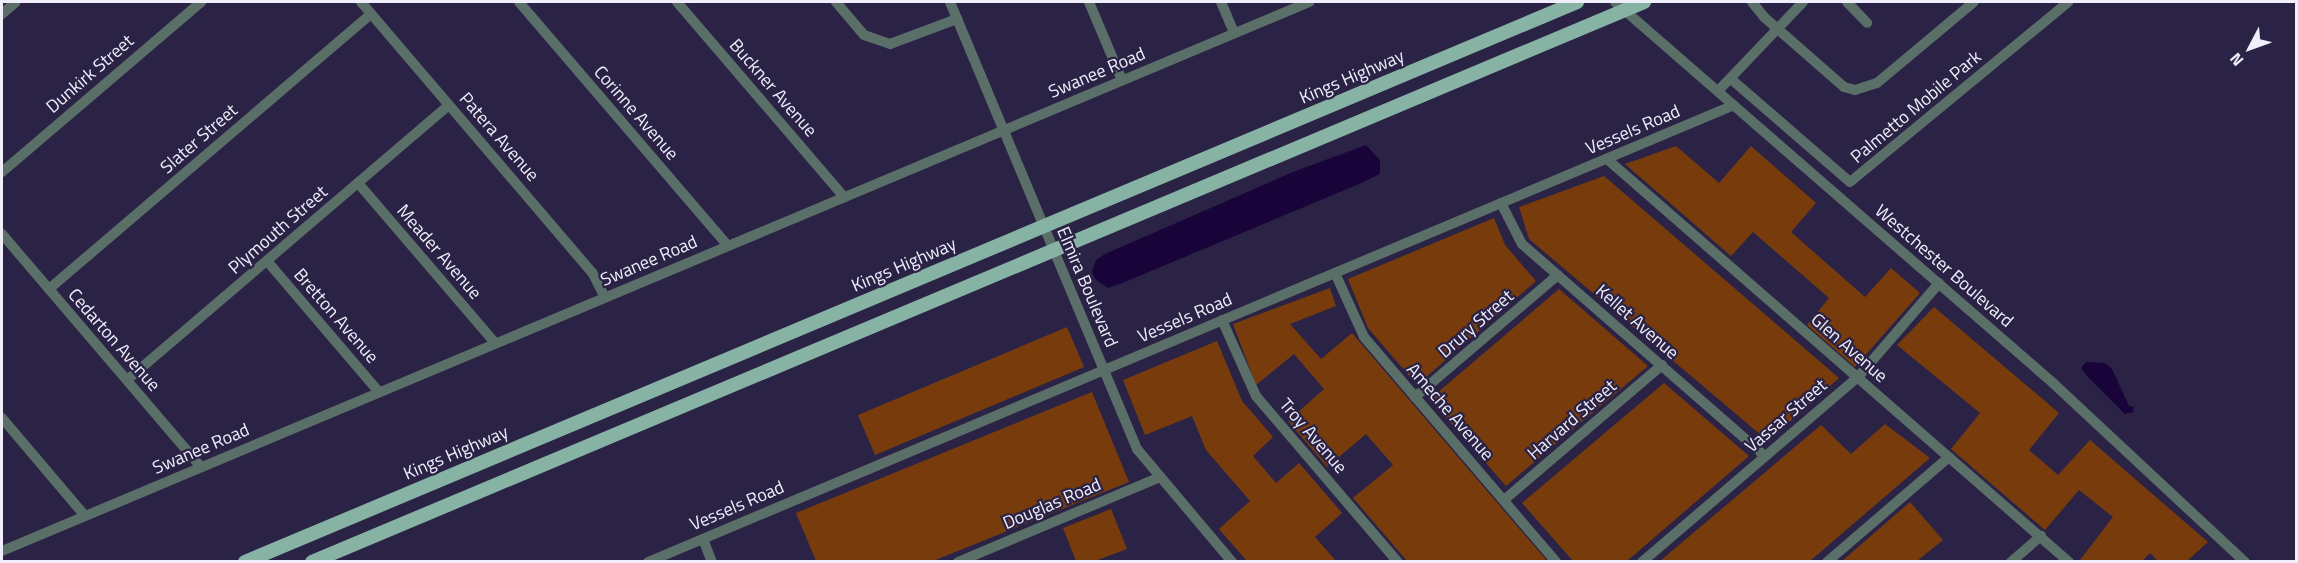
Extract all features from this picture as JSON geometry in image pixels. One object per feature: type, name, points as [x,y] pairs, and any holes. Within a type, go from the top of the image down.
[{"type":"main road","name":"Kings Highway","points":[[244,561],[1577,2]]},
{"type":"main road","points":[[312,561],[1054,250],[1620,6],[1644,2]]},
{"type":"street","points":[[2,14],[16,2]]},
{"type":"street","name":"Dunkirk Street","points":[[2,172],[201,2]]},
{"type":"street","name":"Patera Avenue","points":[[361,2],[592,272],[605,297]]},
{"type":"street","name":"Corinne Avenue","points":[[519,2],[728,246]]},
{"type":"street","name":"Buckner Avenue","points":[[677,2],[844,197]]},
{"type":"street","points":[[836,2],[864,35],[890,44],[957,19]]},
{"type":"street","name":"Elmira Boulevard","points":[[950,2],[1137,448],[1232,561]]},
{"type":"street","points":[[1089,2],[1122,80]]},
{"type":"street","points":[[1221,2],[1234,33]]},
{"type":"street","name":"Swanee Road","points":[[2,551],[1309,2]]},
{"type":"street","points":[[1752,2],[1778,29],[1844,87],[1867,89],[1974,2]]},
{"type":"street","points":[[1718,91],[1803,2]]},
{"type":"street","points":[[1846,2],[1867,23]]},
{"type":"street","name":"Palmetto Mobile Park","points":[[1731,79],[1850,182],[2068,2]]},
{"type":"street","name":"Westchester Boulevard","points":[[1620,6],[2053,383],[2245,561]]},
{"type":"street","name":"Slater Street","points":[[49,289],[371,14]]},
{"type":"street","name":"Plymouth Street","points":[[127,380],[450,105]]},
{"type":"street","name":"Vessels Road","points":[[648,561],[1734,105]]},
{"type":"street","name":"Glen Avenue","points":[[1607,159],[2069,561]]},
{"type":"street","name":"Meader Avenue","points":[[358,183],[495,343]]},
{"type":"street","name":"Kellet Avenue","points":[[1501,203],[1522,244],[1765,456]]},
{"type":"street","name":"Cedarton Avenue","points":[[2,234],[201,467]]},
{"type":"street","name":"Bretton Avenue","points":[[267,261],[379,392]]},
{"type":"street","name":"Ameche Avenue","points":[[1335,273],[1364,337],[1556,561]]},
{"type":"street","name":"Drury Street","points":[[1415,397],[1558,275]]},
{"type":"street","name":"Vassar Street","points":[[1642,561],[1858,377],[1939,284]]},
{"type":"street","name":"Troy Avenue","points":[[1222,320],[1256,396],[1398,561]]},
{"type":"street","name":"Harvard Street","points":[[1504,500],[1662,365]]},
{"type":"street","points":[[2,418],[85,516]]},
{"type":"street","points":[[1827,561],[1949,457]]},
{"type":"street","name":"Douglas Road","points":[[958,561],[1160,477]]},
{"type":"street","points":[[2011,561],[2041,536]]},
{"type":"street","points":[[703,538],[712,561]]},
{"type":"shaded area","points":[[1366,145],[1380,160],[1380,174],[1120,284],[1108,288],[1095,279],[1092,271],[1096,260],[1105,254],[1293,172]]},
{"type":"shaded area","points":[[1676,146],[1719,183],[1751,146],[1816,203],[1791,232],[1865,297],[1891,268],[1920,293],[1855,367],[1807,325],[1829,298],[1753,232],[1731,256],[1625,164]]},
{"type":"shaded area","points":[[1604,176],[1839,378],[1768,441],[1529,239],[1519,207]]},
{"type":"shaded area","points":[[1494,218],[1505,245],[1536,281],[1417,385],[1368,328],[1348,279]]},
{"type":"shaded area","points":[[1330,288],[1336,306],[1290,324],[1321,359],[1352,333],[1547,561],[1407,561],[1353,498],[1393,465],[1366,434],[1327,467],[1288,421],[1324,389],[1294,354],[1256,385],[1233,324]]},
{"type":"shaded area","points":[[1559,289],[1648,366],[1506,486],[1430,399]]},
{"type":"shaded area","points":[[1934,307],[2059,413],[2029,450],[2058,475],[2090,440],[2208,542],[2187,561],[2158,561],[2150,553],[2142,561],[2080,560],[2113,517],[2079,490],[2045,530],[1951,449],[1980,413],[1897,345]]},
{"type":"shaded area","points":[[1067,327],[1084,367],[875,455],[858,415]]},
{"type":"shaded area","points":[[1217,341],[1242,401],[1273,437],[1253,456],[1276,483],[1299,463],[1342,513],[1315,537],[1336,561],[1247,561],[1219,529],[1250,501],[1206,450],[1192,416],[1145,435],[1123,380]]},
{"type":"shaded area","points":[[2086,362],[2105,363],[2112,369],[2129,406],[2134,407],[2133,412],[2125,414],[2088,377],[2081,368]]},
{"type":"shaded area","points":[[1664,383],[1749,456],[1627,561],[1573,561],[1522,503]]},
{"type":"shaded area","points":[[1092,392],[1129,482],[933,561],[816,561],[796,513]]},
{"type":"shaded area","points":[[1885,424],[1930,458],[1810,561],[1660,561],[1821,425],[1851,454]]},
{"type":"shaded area","points":[[1910,502],[1943,540],[1917,561],[1842,561]]},
{"type":"shaded area","points":[[1111,509],[1127,549],[1095,561],[1076,561],[1063,528]]}]
